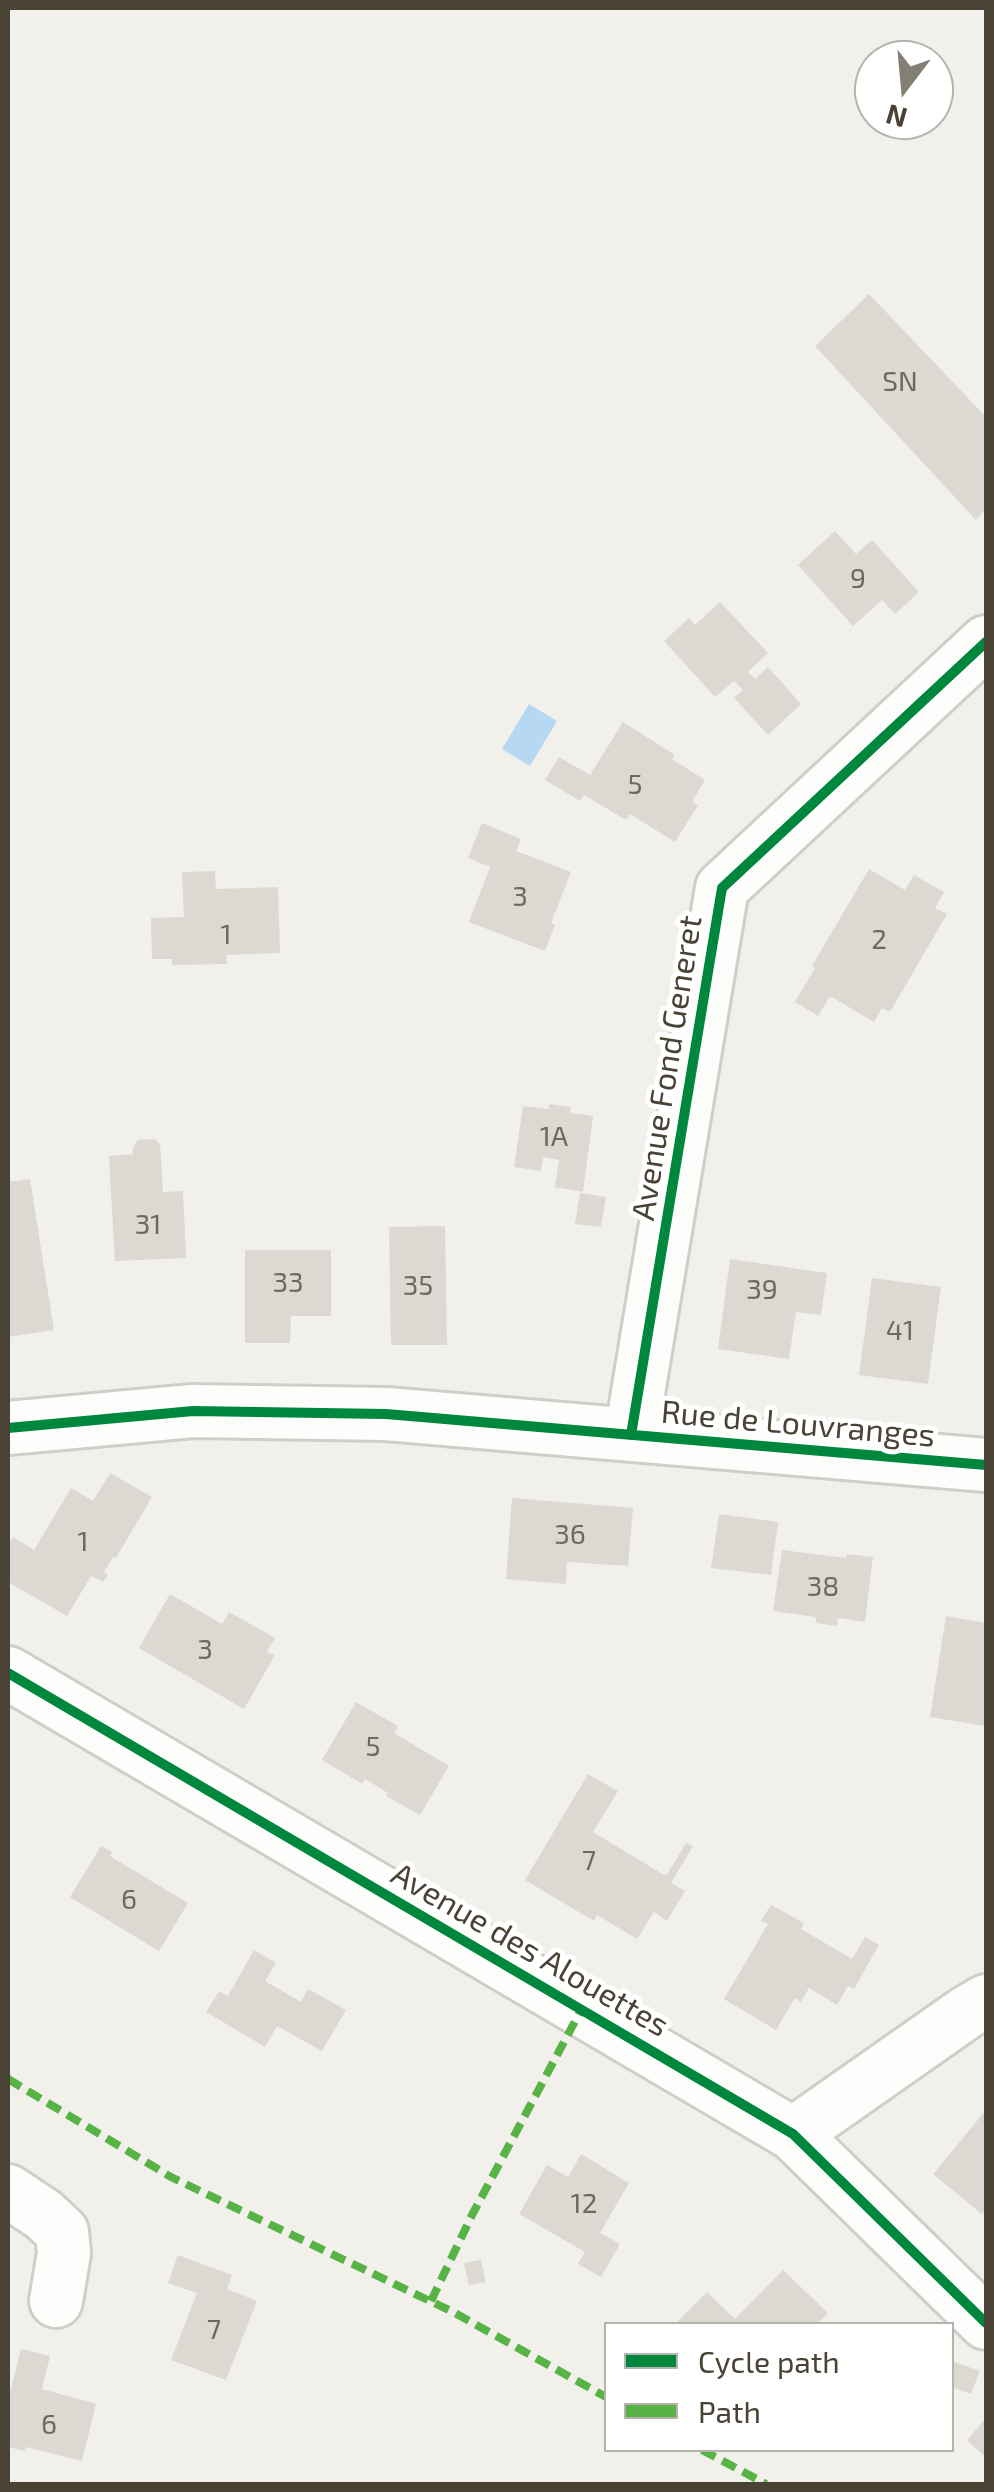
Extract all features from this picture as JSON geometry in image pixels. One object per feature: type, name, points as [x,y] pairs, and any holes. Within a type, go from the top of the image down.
[{"type":"street","name":"Avenue Fond Generet","points":[[631,1435],[722,888],[986,642]]},
{"type":"street","name":"Rue de Louvranges","points":[[8,1428],[193,1411],[386,1414],[986,1465]]},
{"type":"street","name":"Avenue des Alouettes","points":[[8,1673],[793,2134],[986,2324]]},
{"type":"street","points":[[793,2134],[986,2002]]},
{"type":"street","points":[[8,2191],[44,2214],[62,2232],[64,2253],[56,2301]]},
{"type":"water","points":[[529,704],[557,721],[530,766],[502,749]]},
{"type":"building","points":[[869,294],[986,417],[986,509],[976,520],[815,346]]},
{"type":"building","points":[[835,531],[856,554],[872,540],[919,592],[895,614],[882,600],[853,626],[798,565]]},
{"type":"building","points":[[720,602],[768,653],[748,672],[755,679],[768,667],[801,704],[768,735],[734,698],[743,690],[734,681],[715,697],[664,641],[689,618],[695,625]]},
{"type":"building","points":[[623,722],[675,755],[672,759],[705,780],[692,802],[698,805],[675,842],[630,814],[626,820],[584,795],[580,801],[545,780],[559,757],[590,775]]},
{"type":"building","points":[[482,823],[521,839],[516,851],[571,872],[551,923],[555,925],[545,951],[469,922],[490,867],[468,858]]},
{"type":"building","points":[[869,869],[905,890],[914,875],[944,892],[935,908],[947,914],[890,1012],[882,1008],[874,1022],[830,996],[818,1016],[795,1002]]},
{"type":"building","points":[[215,871],[216,889],[278,887],[280,953],[226,955],[227,964],[172,965],[172,959],[152,959],[151,918],[184,917],[182,872]]},
{"type":"building","points":[[549,1104],[571,1107],[570,1113],[593,1116],[583,1192],[555,1187],[559,1160],[543,1157],[541,1171],[514,1167],[523,1106],[549,1109]]},
{"type":"building","points":[[155,1139],[160,1144],[163,1192],[183,1191],[186,1258],[115,1261],[109,1156],[133,1154],[138,1140]]},
{"type":"building","points":[[30,1179],[54,1330],[8,1337],[8,1182]]},
{"type":"building","points":[[580,1193],[606,1197],[601,1227],[575,1224]]},
{"type":"building","points":[[445,1226],[447,1345],[391,1345],[389,1227]]},
{"type":"building","points":[[245,1250],[331,1250],[331,1316],[291,1316],[290,1343],[245,1343]]},
{"type":"building","points":[[730,1259],[827,1273],[821,1315],[796,1312],[789,1359],[718,1349]]},
{"type":"building","points":[[872,1278],[941,1287],[928,1384],[859,1375]]},
{"type":"building","points":[[110,1473],[152,1497],[104,1572],[108,1575],[103,1582],[91,1576],[67,1616],[8,1582],[8,1546],[13,1537],[34,1550],[71,1488],[93,1501]]},
{"type":"building","points":[[512,1498],[633,1508],[628,1566],[567,1562],[566,1584],[506,1579]]},
{"type":"building","points":[[719,1514],[778,1522],[771,1575],[711,1568]]},
{"type":"building","points":[[782,1550],[846,1558],[847,1554],[873,1557],[865,1622],[838,1618],[837,1626],[816,1623],[816,1617],[773,1611]]},
{"type":"building","points":[[170,1594],[222,1624],[229,1612],[275,1638],[267,1652],[275,1655],[244,1709],[139,1648]]},
{"type":"building","points":[[946,1616],[986,1623],[986,1726],[930,1717]]},
{"type":"building","points":[[356,1702],[398,1726],[394,1733],[449,1766],[420,1815],[365,1779],[362,1784],[322,1760]]},
{"type":"building","points":[[588,1774],[618,1791],[593,1832],[666,1876],[686,1843],[693,1846],[671,1883],[685,1891],[667,1921],[654,1912],[637,1939],[597,1915],[594,1921],[525,1880]]},
{"type":"building","points":[[101,1846],[112,1852],[110,1856],[188,1903],[159,1951],[70,1897]]},
{"type":"building","points":[[771,1905],[804,1923],[801,1929],[852,1959],[865,1937],[879,1945],[854,1989],[848,1986],[837,2005],[809,1988],[801,2002],[795,1998],[776,2030],[724,1999],[768,1924],[761,1921]]},
{"type":"building","points":[[254,1950],[276,1963],[265,1981],[301,2002],[308,1989],[346,2010],[322,2051],[277,2026],[265,2047],[206,2012],[219,1991],[228,1996]]},
{"type":"building","points":[[986,2110],[986,2208],[982,2214],[933,2174]]},
{"type":"building","points":[[581,2154],[629,2183],[600,2233],[620,2244],[601,2277],[578,2264],[585,2252],[519,2214],[547,2165],[568,2177]]},
{"type":"building","points":[[178,2255],[232,2275],[227,2289],[257,2301],[226,2380],[171,2360],[197,2293],[168,2283]]},
{"type":"building","points":[[481,2260],[486,2282],[469,2285],[464,2263]]},
{"type":"building","points":[[783,2270],[828,2313],[819,2322],[677,2322],[707,2292],[735,2319]]},
{"type":"building","points":[[21,2349],[50,2356],[42,2389],[96,2404],[82,2461],[26,2447],[25,2451],[8,2447],[8,2400]]},
{"type":"building","points":[[954,2362],[980,2371],[971,2394],[954,2388]]},
{"type":"building","points":[[986,2418],[986,2458],[967,2440]]},
{"type":"marked path","points":[[431,2301],[581,2010]]},
{"type":"marked path","points":[[8,2079],[171,2177],[455,2313],[604,2396]]},
{"type":"marked path","points":[[706,2452],[766,2484]]},
{"type":"cycle path","points":[[631,1435],[722,888],[986,642]]},
{"type":"cycle path","points":[[8,1428],[193,1411],[386,1414],[986,1465]]},
{"type":"cycle path","points":[[8,1673],[793,2134],[986,2323]]}]
